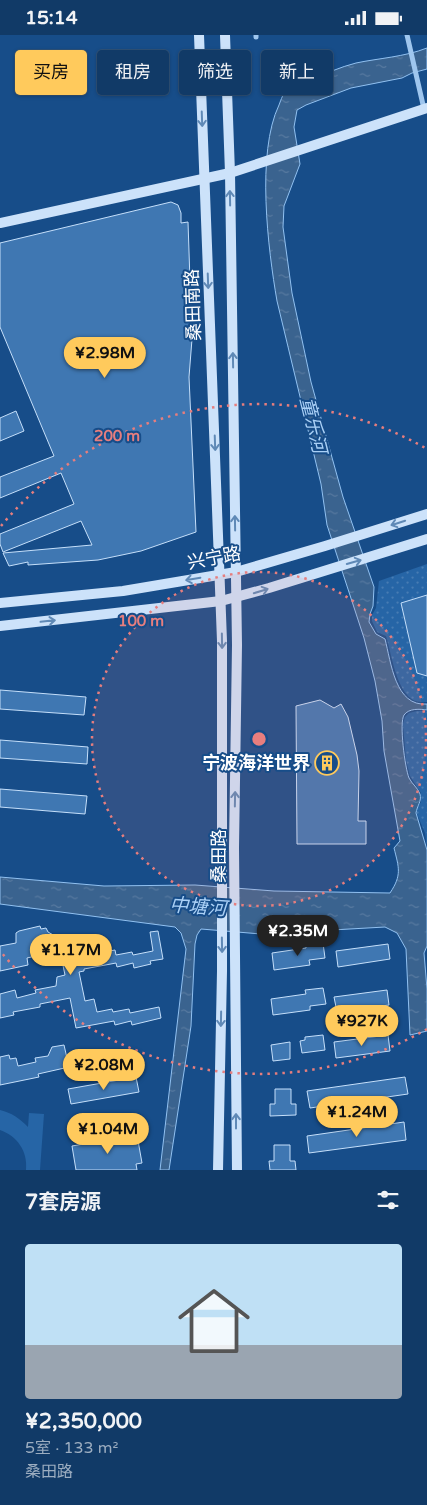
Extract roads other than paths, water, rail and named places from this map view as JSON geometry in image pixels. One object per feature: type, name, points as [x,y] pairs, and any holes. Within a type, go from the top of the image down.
[{"type":"main road","name":"桑田南路","points":[[199,35],[220,574]]},
{"type":"main road","points":[[225,35],[230,173],[236,572]]},
{"type":"main road","points":[[0,223],[230,173],[426,109]]},
{"type":"main road","name":"兴宁路","points":[[0,603],[123,591],[236,572],[427,513]]},
{"type":"main road","points":[[0,626],[237,598],[427,539]]},
{"type":"main road","name":"桑田路","points":[[236,572],[234,847],[236,1170]]},
{"type":"main road","name":"桑田路","points":[[218,1170],[222,971],[220,574]]},
{"type":"street","points":[[407,37],[426,109]]},
{"type":"water","points":[[427,48],[427,69],[402,78],[351,88],[333,95],[333,71],[365,61]]},
{"type":"water","points":[[283,95],[332,95],[297,110],[294,127],[300,164],[284,206],[283,227],[292,293],[311,382],[343,497],[374,587],[373,606],[369,622],[376,634],[385,639],[392,670],[401,691],[416,703],[427,704],[427,710],[415,709],[406,713],[402,727],[407,773],[420,794],[416,813],[427,850],[427,946],[424,953],[427,989],[427,1031],[410,1035],[406,949],[397,933],[385,927],[261,934],[201,929],[195,944],[191,1026],[169,1170],[160,1170],[186,949],[181,933],[175,927],[0,904],[0,877],[104,886],[195,885],[274,891],[390,893],[398,876],[394,848],[400,841],[384,751],[382,721],[375,681],[364,638],[327,525],[321,484],[277,301],[270,255],[266,174],[272,125]]},
{"type":"place","name":"宁波海洋世界","points":[[327,763]]},
{"type":"water label","name":"童乐河","points":[[314,425]]},
{"type":"water label","name":"中塘河","points":[[198,906]]}]
